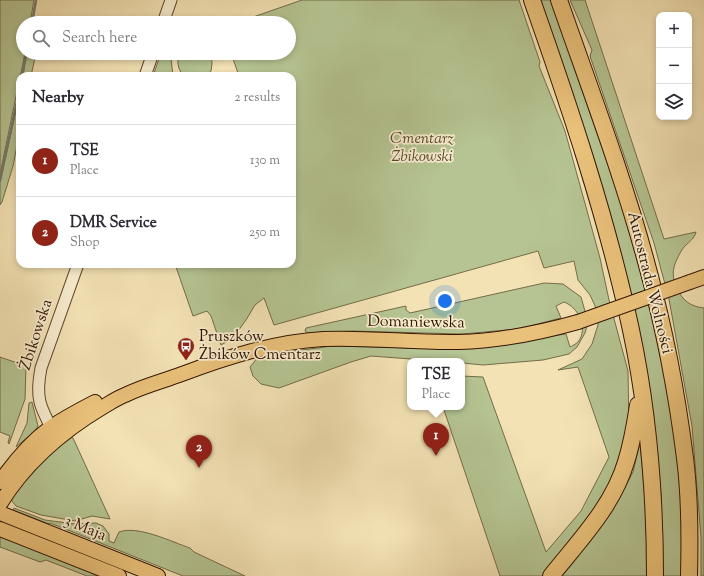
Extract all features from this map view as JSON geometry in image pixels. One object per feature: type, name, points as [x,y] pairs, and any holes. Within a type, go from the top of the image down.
[{"type":"highway","name":"Autostrada Wolności","points":[[532,0],[575,125],[608,235],[631,330],[648,439],[655,519],[655,576]]},
{"type":"highway","name":"Autostrada Wolności","points":[[559,0],[632,210],[660,316],[674,387],[685,459],[688,489],[689,576]]},
{"type":"highway","points":[[551,576],[608,502],[626,464],[633,437],[638,405],[638,370]]},
{"type":"main road","name":"Domaniewska","points":[[0,504],[8,490],[54,433],[97,402],[116,395],[125,395],[222,359],[247,352],[301,342],[322,340],[370,339],[451,342],[485,341],[546,331],[578,322],[704,276]]},
{"type":"main road","name":"Domaniewska","points":[[0,482],[11,466],[35,440],[54,433]]},
{"type":"main road","name":"3 Maja","points":[[0,514],[158,576]]},
{"type":"main road","name":"3 Maja","points":[[0,529],[118,576]]},
{"type":"street","points":[[165,16],[171,0]]},
{"type":"street","points":[[146,72],[151,60]]},
{"type":"street","name":"Żbikowska","points":[[54,433],[40,405],[38,394],[39,378],[41,368],[77,268]]},
{"type":"green space","points":[[0,0],[34,0],[31,16],[16,16],[16,60],[24,60],[21,72],[16,72],[16,97],[0,174]]},
{"type":"green space","name":"Cmentarz Żbikowski","points":[[302,0],[519,0],[540,62],[539,66],[565,131],[600,258],[609,300],[628,371],[629,433],[605,495],[578,533],[543,576],[500,576],[444,410],[465,410],[465,376],[483,377],[546,552],[581,511],[609,457],[578,367],[558,370],[582,359],[592,344],[598,325],[596,308],[590,295],[578,280],[574,261],[544,268],[538,251],[274,325],[264,298],[255,305],[233,338],[221,345],[211,316],[207,311],[193,316],[176,268],[296,268],[296,72],[238,72],[233,60],[296,60],[296,16],[256,16]]},
{"type":"green space","points":[[537,0],[553,0],[604,145],[655,317],[677,443],[682,503],[682,576],[662,576],[661,494],[651,411]]},
{"type":"green space","points":[[570,0],[585,0],[664,239],[696,232],[680,254],[674,266],[673,274],[683,299],[693,305],[704,308],[704,576],[701,576],[701,537],[692,426],[669,299],[654,243],[590,56],[592,50]]},
{"type":"green space","points":[[26,60],[34,60],[32,72],[24,72]]},
{"type":"green space","points":[[159,60],[171,60],[173,72],[154,72]]},
{"type":"green space","points":[[178,60],[212,60],[210,72],[181,72],[178,66]]},
{"type":"green space","points":[[16,110],[16,151],[13,166],[0,205],[0,183]]},
{"type":"green space","points":[[544,283],[563,284],[581,297],[588,322],[585,333],[577,347],[569,354],[543,360],[483,365],[465,363],[465,358],[407,359],[371,356],[279,388],[261,384],[253,376],[250,367],[258,357],[265,355],[332,346],[451,349],[566,334],[570,347],[578,342],[582,331],[580,319],[574,308],[564,302],[556,306],[561,318],[518,329],[462,334],[353,331],[308,333],[305,331],[306,328],[406,306],[406,310],[410,313]]},
{"type":"green space","points":[[0,357],[26,366],[25,399],[9,444],[8,442],[10,436],[0,432]]},
{"type":"green space","points":[[32,402],[38,426],[35,431],[16,447],[27,423],[29,403]]},
{"type":"green space","points":[[66,436],[73,438],[110,519],[92,516],[75,521],[41,515],[16,506],[12,501],[10,494]]},
{"type":"green space","points":[[640,443],[647,517],[647,576],[559,576],[613,508],[633,472]]},
{"type":"green space","points":[[14,508],[45,520],[75,524],[96,523],[103,526],[109,534],[109,541],[114,543],[119,532],[127,530],[145,532],[190,548],[194,552],[245,576],[183,576],[50,523],[49,524],[13,510]]},
{"type":"green space","points":[[0,537],[32,547],[99,576],[87,576],[46,560],[40,562],[0,547]]},
{"type":"waterway","points":[[33,16],[36,0]]},
{"type":"waterway","points":[[23,72],[25,60]]},
{"type":"waterway","points":[[0,180],[16,106]]},
{"type":"place","name":"Pruszków Żbików Cmentarz","points":[[186,361]]},
{"type":"place","name":"TSE","points":[[436,456]]},
{"type":"place","name":"DMR Service","points":[[199,468]]}]
